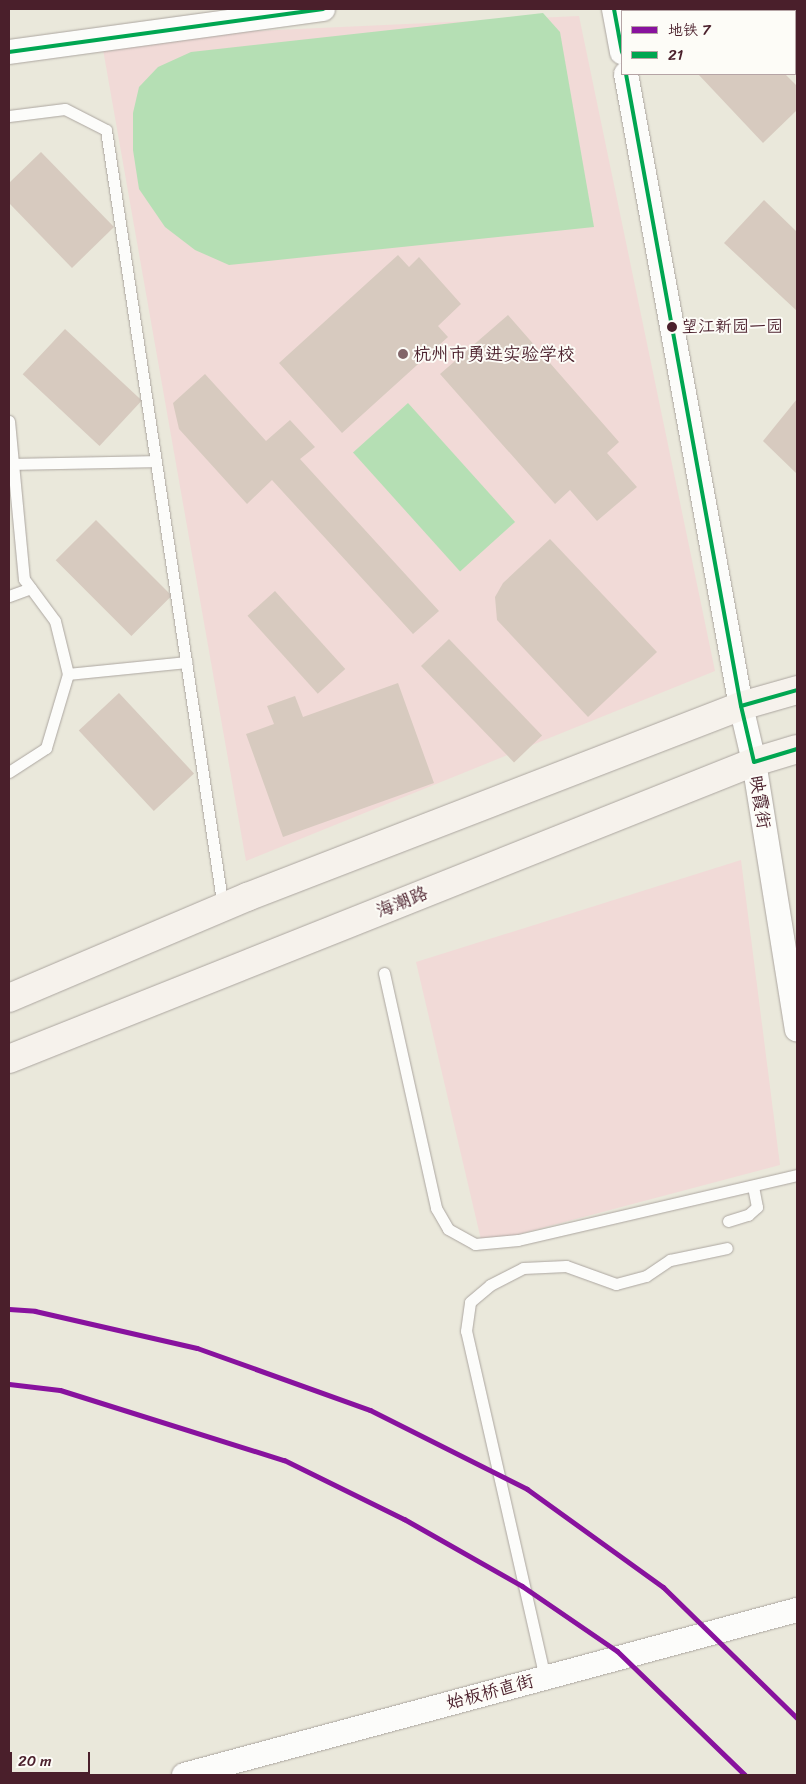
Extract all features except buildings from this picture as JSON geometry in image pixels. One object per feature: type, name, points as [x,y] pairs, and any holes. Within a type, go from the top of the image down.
[{"type":"main road","points":[[9,998],[223,907],[741,706],[797,690]]},
{"type":"main road","name":"海潮路","points":[[9,1059],[754,762],[797,749]]},
{"type":"street","points":[[9,52],[323,9]]},
{"type":"street","points":[[614,9],[621,47]]},
{"type":"street","name":"映霞街","points":[[626,75],[741,706],[754,762],[797,1030]]},
{"type":"street","name":"始板桥直街","points":[[184,1775],[797,1610]]},
{"type":"lane","points":[[9,116],[65,109],[106,130],[223,907]]},
{"type":"lane","points":[[9,421],[24,579],[55,621],[68,674],[46,748],[9,772]]},
{"type":"lane","points":[[14,464],[156,461]]},
{"type":"lane","points":[[9,596],[31,588]]},
{"type":"lane","points":[[68,674],[186,662]]},
{"type":"lane","points":[[384,973],[436,1208],[448,1229],[476,1244],[518,1240],[797,1175]]},
{"type":"lane","points":[[728,1221],[748,1215],[757,1206],[753,1186]]},
{"type":"lane","points":[[545,1678],[466,1331],[470,1302],[490,1285],[523,1268],[566,1266],[616,1284],[646,1276],[670,1260],[727,1248]]},
{"type":"shaded area","name":"杭州市勇进实验学校","points":[[579,16],[715,671],[246,861],[101,38]]},
{"type":"shaded area","points":[[741,860],[780,1165],[482,1244],[416,962]]},
{"type":"green space","points":[[543,13],[560,32],[594,227],[229,265],[195,250],[165,227],[139,189],[133,150],[133,113],[139,87],[158,67],[191,52]]},
{"type":"green space","points":[[408,403],[515,522],[460,571],[353,453]]},
{"type":"metro line","name":"7","points":[[9,1309],[35,1311],[197,1348],[370,1410],[527,1489],[663,1587],[797,1718]]},
{"type":"metro line","name":"7","points":[[9,1384],[60,1390],[284,1460],[404,1519],[522,1586],[617,1651],[745,1775]]},
{"type":"transit line","name":"21","points":[[9,52],[323,9]]},
{"type":"transit line","name":"21","points":[[614,9],[621,47]]},
{"type":"transit line","name":"21","points":[[626,75],[741,706],[754,762],[797,749]]},
{"type":"transit line","name":"21","points":[[741,706],[797,690]]},
{"type":"place","name":"望江新园一园","points":[[672,327]]},
{"type":"place","name":"杭州市勇进实验学校","points":[[403,354]]}]
